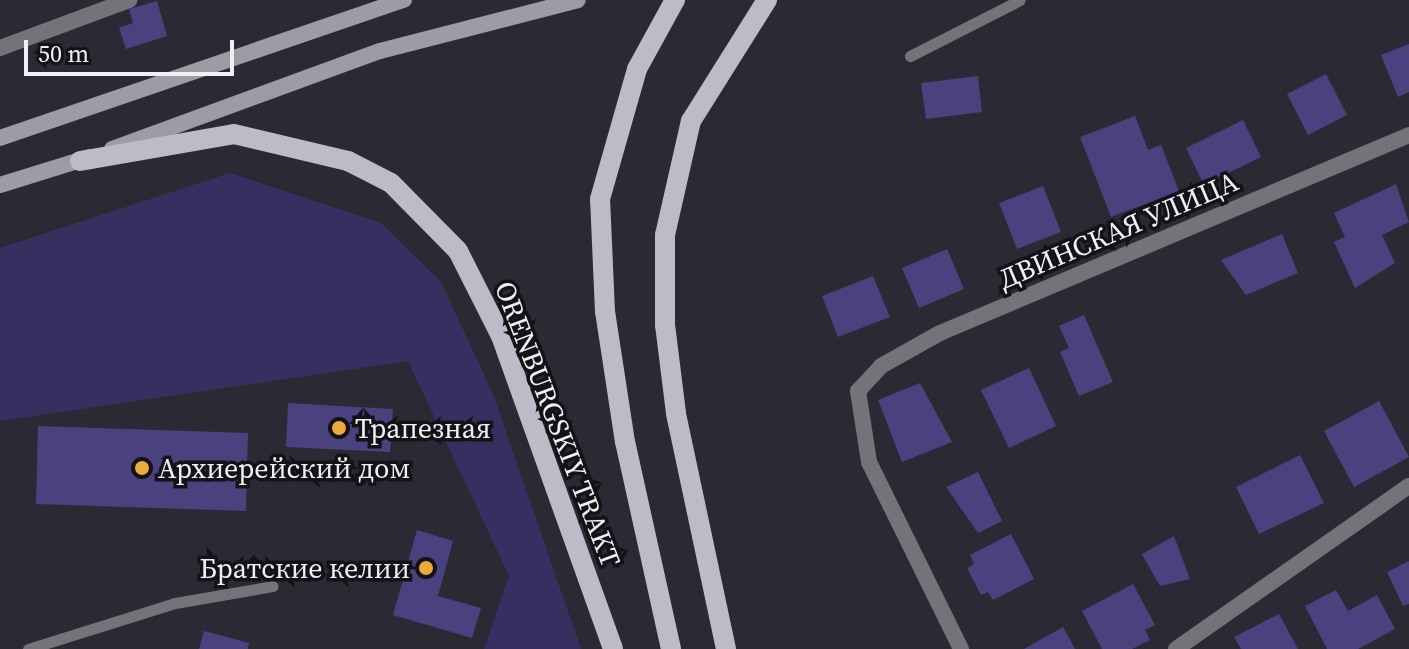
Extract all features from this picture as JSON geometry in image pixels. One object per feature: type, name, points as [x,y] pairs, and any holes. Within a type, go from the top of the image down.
[{"type":"main road","points":[[0,138],[404,0]]},
{"type":"main road","points":[[0,185],[80,161],[380,51],[578,0]]},
{"type":"main road","name":"ORENBURGSKIY TRAKT","points":[[671,649],[622,427],[605,312],[600,199],[637,69],[675,0]]},
{"type":"main road","points":[[726,649],[676,413],[665,235],[691,121],[767,0]]},
{"type":"main road","name":"ORENBURGSKIY TRAKT","points":[[80,161],[234,134],[348,161],[391,183],[458,251],[501,336],[613,649]]},
{"type":"street","points":[[0,48],[129,0]]},
{"type":"street","name":"ДВИНСКАЯ УЛИЦА","points":[[961,649],[869,462],[858,391],[881,366],[940,333],[1409,135]]},
{"type":"street","points":[[1176,649],[1409,486]]},
{"type":"lane","points":[[910,56],[1020,0]]},
{"type":"lane","points":[[28,649],[175,603],[273,586]]},
{"type":"shaded area","points":[[230,173],[381,223],[441,282],[493,394],[581,649],[484,649],[509,576],[408,361],[0,421],[0,248]]},
{"type":"building","points":[[157,1],[167,36],[126,49],[119,28],[133,23],[129,9]]},
{"type":"building","points":[[1409,44],[1409,92],[1398,97],[1381,55]]},
{"type":"building","points":[[1326,74],[1347,115],[1308,135],[1287,94]]},
{"type":"building","points":[[978,76],[982,112],[926,119],[921,83]]},
{"type":"building","points":[[1135,116],[1148,150],[1161,145],[1179,191],[1111,217],[1080,137]]},
{"type":"building","points":[[1243,120],[1261,157],[1204,185],[1186,148]]},
{"type":"building","points":[[1396,184],[1409,222],[1382,235],[1395,263],[1355,288],[1334,242],[1345,237],[1334,213]]},
{"type":"building","points":[[1043,186],[1061,232],[1017,249],[999,203]]},
{"type":"building","points":[[1282,234],[1298,273],[1246,295],[1221,260]]},
{"type":"building","points":[[947,249],[964,289],[919,308],[902,268]]},
{"type":"building","points":[[873,276],[890,317],[838,337],[822,296]]},
{"type":"building","points":[[1084,315],[1113,382],[1079,396],[1060,352],[1069,348],[1059,326]]},
{"type":"building","points":[[1029,368],[1056,426],[1009,448],[981,390]]},
{"type":"building","points":[[920,383],[952,442],[902,462],[878,400]]},
{"type":"building","points":[[1379,401],[1409,457],[1354,487],[1324,431]]},
{"type":"building","name":"Трапезная","points":[[288,403],[393,409],[390,452],[286,447]]},
{"type":"building","name":"Архиерейский дом","points":[[38,426],[248,433],[246,511],[36,504]]},
{"type":"building","points":[[1300,455],[1324,503],[1259,534],[1236,487]]},
{"type":"building","points":[[978,472],[1002,521],[978,533],[946,487]]},
{"type":"building","name":"Братские келии","points":[[417,530],[453,541],[438,596],[481,608],[472,638],[393,615]]},
{"type":"building","points":[[1011,534],[1034,579],[993,600],[988,592],[981,595],[967,568],[974,564],[970,555]]},
{"type":"building","points":[[1174,536],[1190,579],[1160,586],[1142,554]]},
{"type":"building","points":[[1409,561],[1409,604],[1403,606],[1387,572]]},
{"type":"building","points":[[1133,584],[1155,625],[1145,630],[1150,640],[1132,649],[1102,649],[1082,611]]},
{"type":"building","points":[[1336,590],[1348,611],[1377,595],[1395,629],[1358,649],[1327,649],[1305,606]]},
{"type":"building","points":[[1279,614],[1298,649],[1241,649],[1234,637]]},
{"type":"building","points":[[1063,627],[1075,649],[1024,649]]},
{"type":"building","points":[[204,631],[249,643],[248,649],[199,649]]},
{"type":"place","name":"Трапезная","points":[[339,428]]},
{"type":"place","name":"Архиерейский дом","points":[[142,468]]},
{"type":"place","name":"Братские келии","points":[[426,568]]}]
